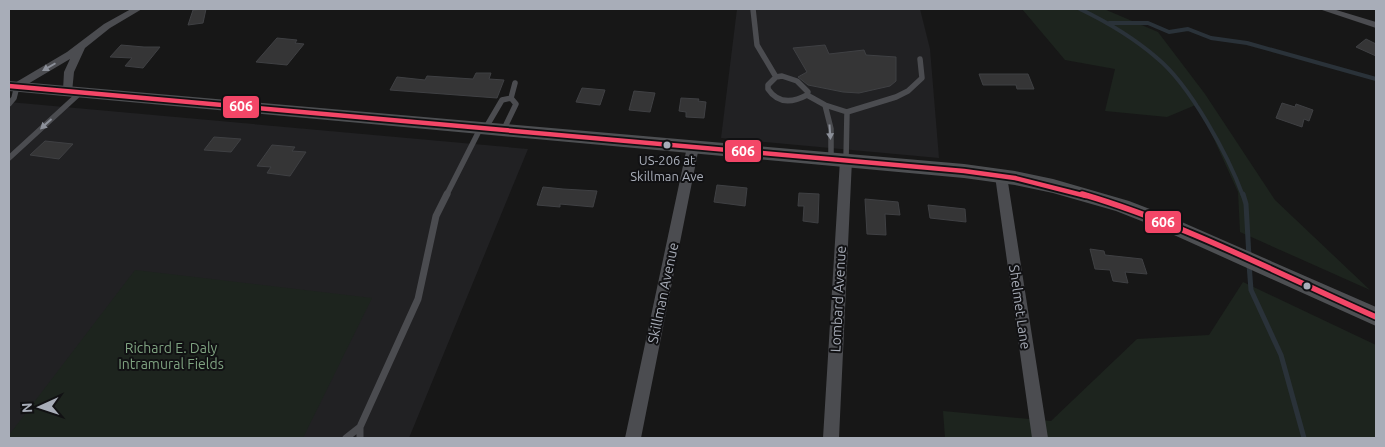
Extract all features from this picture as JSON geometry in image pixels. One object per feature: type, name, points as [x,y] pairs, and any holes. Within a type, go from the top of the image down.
[{"type":"main road","points":[[11,87],[75,91],[1000,176],[1053,186],[1122,206],[1161,221],[1376,318]]},
{"type":"street","points":[[11,87],[81,47],[107,26],[138,9]]},
{"type":"street","points":[[1324,9],[1376,25]]},
{"type":"street","points":[[75,91],[69,72],[81,47]]},
{"type":"street","name":"Skillman Avenue","points":[[633,438],[693,147]]},
{"type":"street","name":"Lombard Avenue","points":[[831,438],[838,160]]},
{"type":"street","name":"Shelmet Lane","points":[[1000,176],[1040,438]]},
{"type":"lane","points":[[753,9],[754,38],[759,53],[776,77]]},
{"type":"lane","points":[[807,95],[825,105],[847,112],[896,98],[908,91],[922,78],[920,60]]},
{"type":"lane","points":[[776,77],[787,77],[797,81],[806,88],[807,95],[793,101],[774,97],[770,93],[768,85],[776,77]]},
{"type":"lane","points":[[511,98],[515,83]]},
{"type":"lane","points":[[9,104],[14,98],[11,87]]},
{"type":"lane","points":[[9,158],[75,91]]},
{"type":"lane","points":[[360,438],[360,427],[418,299],[436,216],[482,129],[502,100],[511,98]]},
{"type":"lane","points":[[503,131],[516,104],[511,98]]},
{"type":"lane","points":[[825,105],[838,160]]},
{"type":"lane","points":[[838,160],[847,112]]},
{"type":"lane","points":[[346,438],[360,427]]},
{"type":"shaded area","points":[[737,9],[920,9],[930,49],[939,158],[721,138]]},
{"type":"shaded area","points":[[9,102],[528,149],[409,438],[9,438]]},
{"type":"green space","points":[[1022,9],[1104,9],[1158,32],[1205,94],[1275,200],[1370,290],[1240,232],[1238,192],[1198,104],[1167,117],[1105,111],[1115,69],[1065,60]]},
{"type":"green space","name":"Richard E. Daly Intramural Fields","points":[[135,270],[372,298],[303,438],[9,438],[9,435]]},
{"type":"green space","points":[[1243,282],[1376,345],[1376,438],[945,438],[943,411],[1051,421],[1137,339],[1209,335]]},
{"type":"building","points":[[206,9],[203,23],[188,25],[193,10]]},
{"type":"building","points":[[277,38],[297,40],[295,43],[304,44],[287,65],[256,62]]},
{"type":"building","points":[[1366,39],[1376,44],[1376,56],[1356,47]]},
{"type":"building","points":[[121,45],[160,47],[143,68],[125,66],[132,58],[110,57]]},
{"type":"building","points":[[825,45],[829,54],[864,50],[866,55],[896,57],[896,81],[890,86],[859,93],[808,85],[798,77],[807,72],[793,48]]},
{"type":"building","points":[[476,73],[491,73],[489,79],[504,80],[497,98],[390,90],[397,77],[425,80],[427,76],[473,79]]},
{"type":"building","points":[[979,74],[1028,74],[1034,89],[1017,89],[1016,85],[983,85]]},
{"type":"building","points":[[582,88],[605,90],[600,105],[576,102]]},
{"type":"building","points":[[634,91],[655,93],[650,112],[629,110]]},
{"type":"building","points":[[681,98],[699,99],[698,101],[706,102],[704,118],[686,117],[686,112],[679,111]]},
{"type":"building","points":[[1282,103],[1295,107],[1296,104],[1313,110],[1309,121],[1304,119],[1302,127],[1276,118]]},
{"type":"building","points":[[214,137],[241,139],[231,152],[204,150]]},
{"type":"building","points":[[45,141],[73,144],[59,159],[30,155]]},
{"type":"building","points":[[272,145],[295,147],[292,151],[306,152],[290,176],[267,173],[271,167],[257,166]]},
{"type":"building","points":[[717,185],[747,188],[745,206],[714,202]]},
{"type":"building","points":[[543,187],[597,191],[593,207],[560,204],[560,207],[537,205]]},
{"type":"building","points":[[799,193],[819,194],[818,223],[803,221],[804,206],[798,206]]},
{"type":"building","points":[[865,199],[898,202],[900,215],[885,214],[886,235],[867,234]]},
{"type":"building","points":[[928,205],[965,209],[966,222],[930,218]]},
{"type":"building","points":[[1090,249],[1104,251],[1105,255],[1142,259],[1147,274],[1125,272],[1128,283],[1113,281],[1110,270],[1095,269]]},
{"type":"waterway","points":[[1080,9],[1130,37],[1170,70],[1207,122],[1228,161],[1243,196]]},
{"type":"waterway","points":[[1109,23],[1148,23],[1169,32],[1188,29],[1211,38],[1247,43],[1376,79]]},
{"type":"waterway","points":[[1243,194],[1246,204],[1249,257]]},
{"type":"waterway","points":[[1249,264],[1251,290],[1281,355],[1304,438]]},
{"type":"transit line","name":"606","points":[[9,86],[964,171],[1015,178],[1053,186],[1122,206],[1161,221],[1376,317]]},
{"type":"place","name":"US-206 at Skillman Ave","points":[[667,145]]}]
